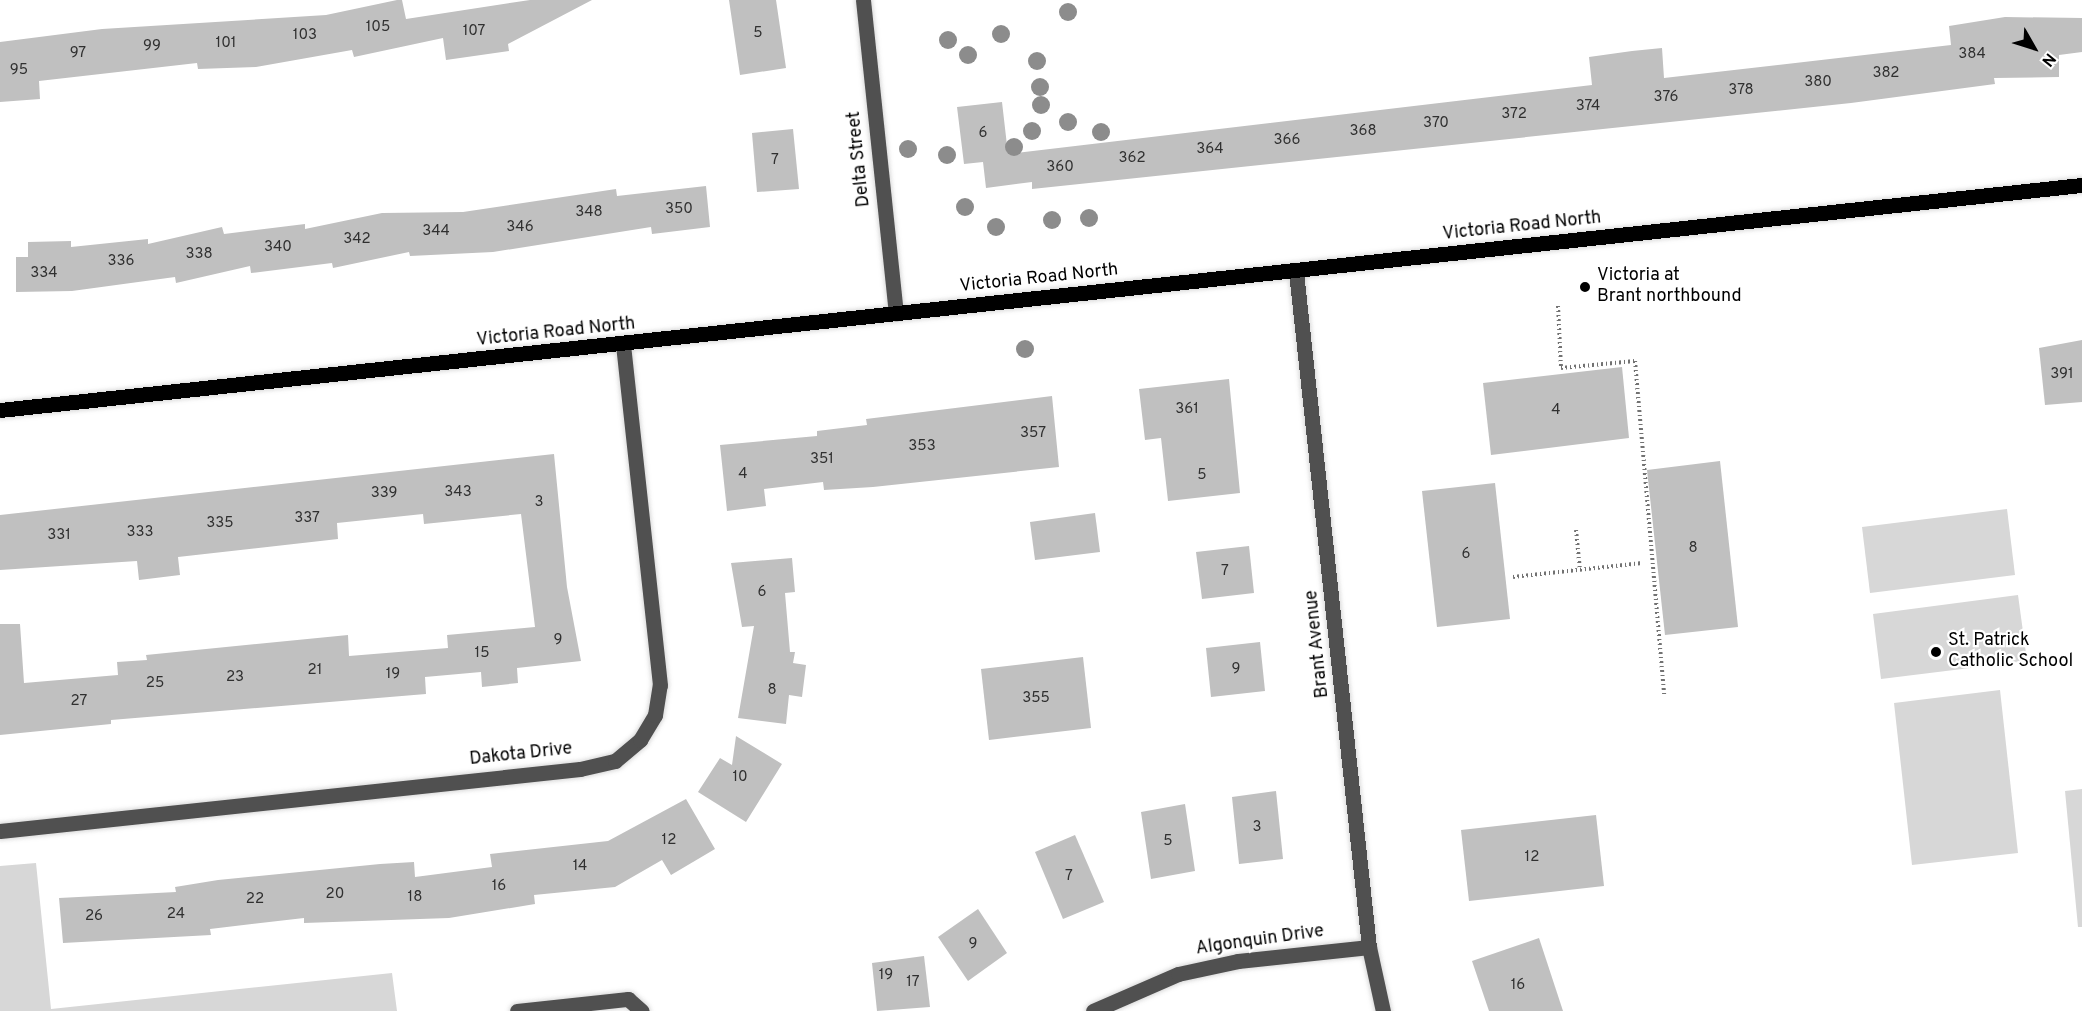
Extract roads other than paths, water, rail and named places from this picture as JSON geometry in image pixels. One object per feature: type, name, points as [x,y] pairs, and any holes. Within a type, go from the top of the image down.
[{"type":"main road","name":"Victoria Road North","points":[[0,410],[623,346],[896,314],[2082,185]]},
{"type":"street","name":"Delta Street","points":[[863,0],[896,314]]},
{"type":"street","name":"Brant Avenue","points":[[1296,272],[1369,947],[1383,1011]]},
{"type":"street","name":"Dakota Drive","points":[[0,831],[615,760],[640,740],[656,715],[660,685],[623,346]]},
{"type":"street","name":"Algonquin Drive","points":[[1093,1011],[1178,974],[1238,961],[1369,947]]},
{"type":"street","points":[[518,1011],[628,999],[642,1011]]},
{"type":"place","name":"Victoria at Brant northbound","points":[[1585,287]]},
{"type":"place","name":"St. Patrick Catholic School","points":[[1936,652]]}]
